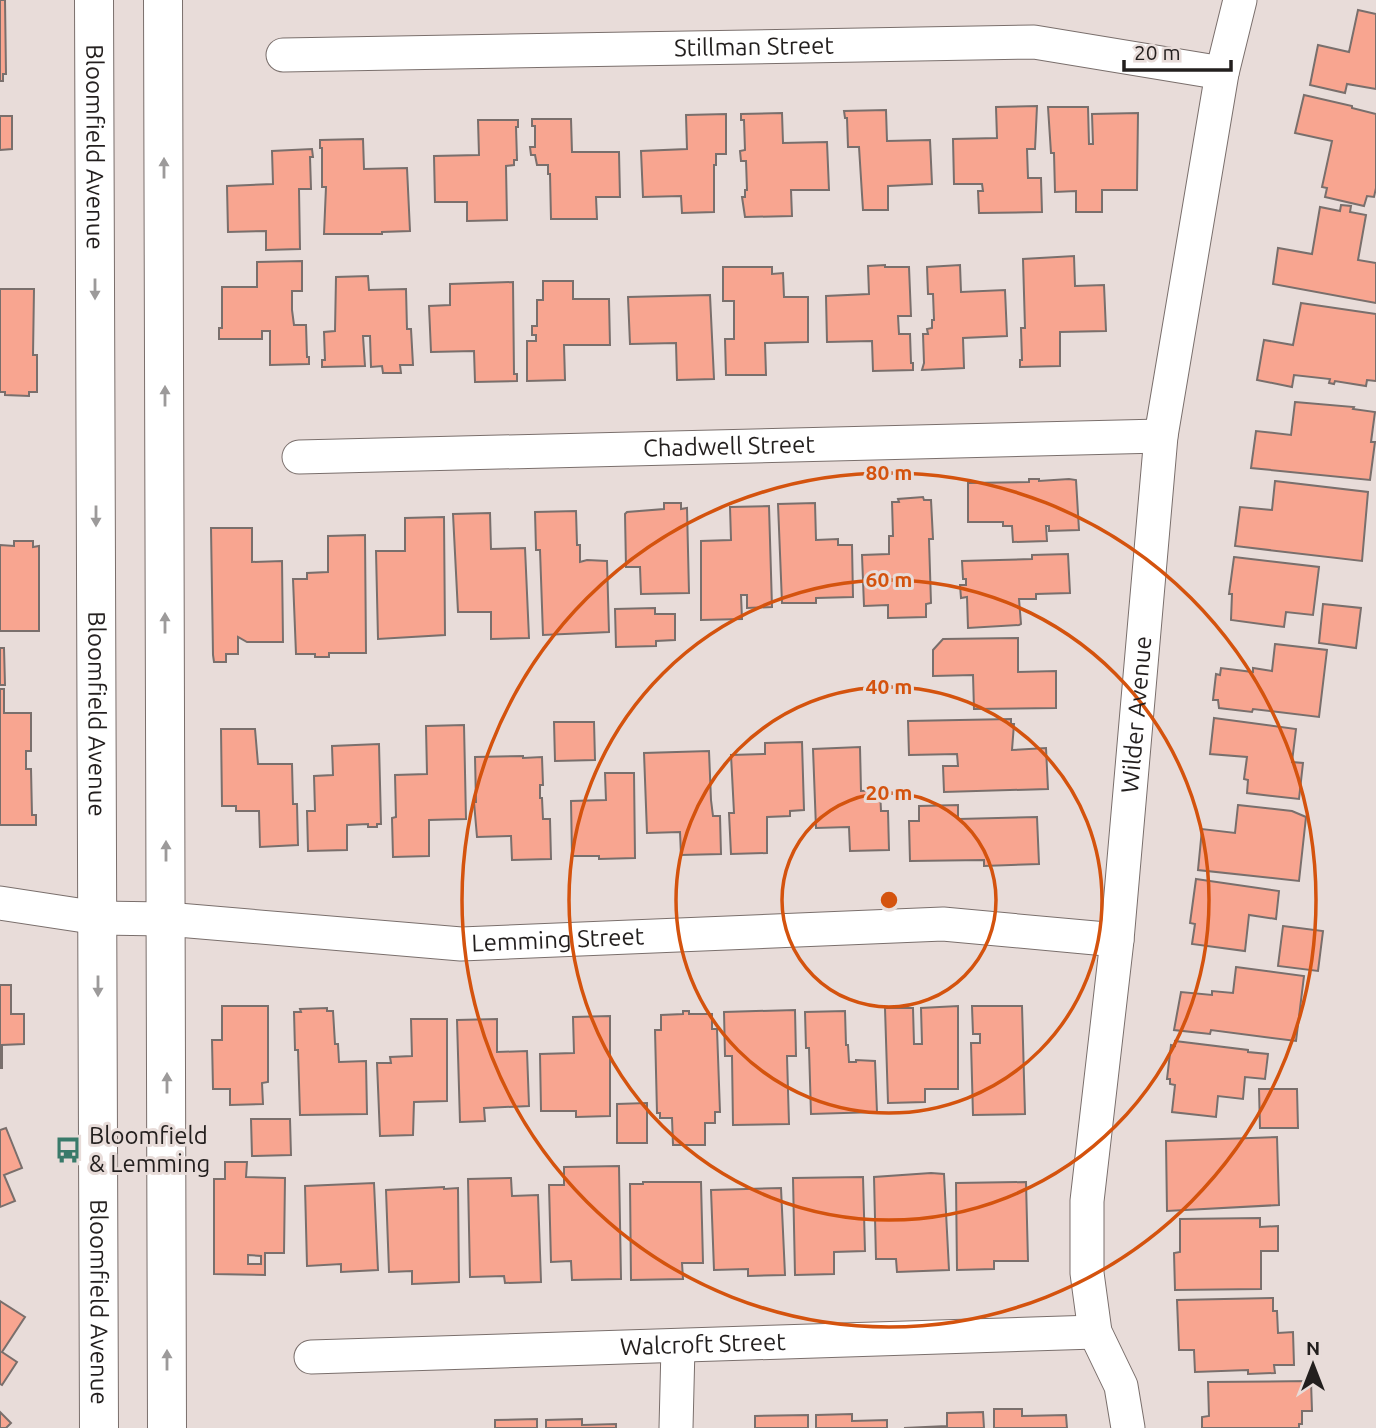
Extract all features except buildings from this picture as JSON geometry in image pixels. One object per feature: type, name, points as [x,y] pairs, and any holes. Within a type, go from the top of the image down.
[{"type":"street","name":"Bloomfield Avenue","points":[[94,0],[99,1428]]},
{"type":"street","points":[[163,0],[167,1428]]},
{"type":"street","name":"Wilder Avenue","points":[[1128,1428],[1121,1386],[1095,1332],[1087,1273],[1087,1201],[1117,940],[1161,436],[1222,72],[1240,0]]},
{"type":"street","name":"Stillman Street","points":[[283,55],[1034,42],[1222,72]]},
{"type":"street","name":"Chadwell Street","points":[[299,457],[1161,436]]},
{"type":"street","name":"Lemming Street","points":[[0,903],[98,918],[166,919],[461,944],[943,924],[1117,940]]},
{"type":"street","name":"Walcroft Street","points":[[311,1357],[1095,1332]]},
{"type":"street","points":[[676,1428],[678,1347]]},
{"type":"place","name":"Bloomfield & Lemming","points":[[68,1150]]}]
